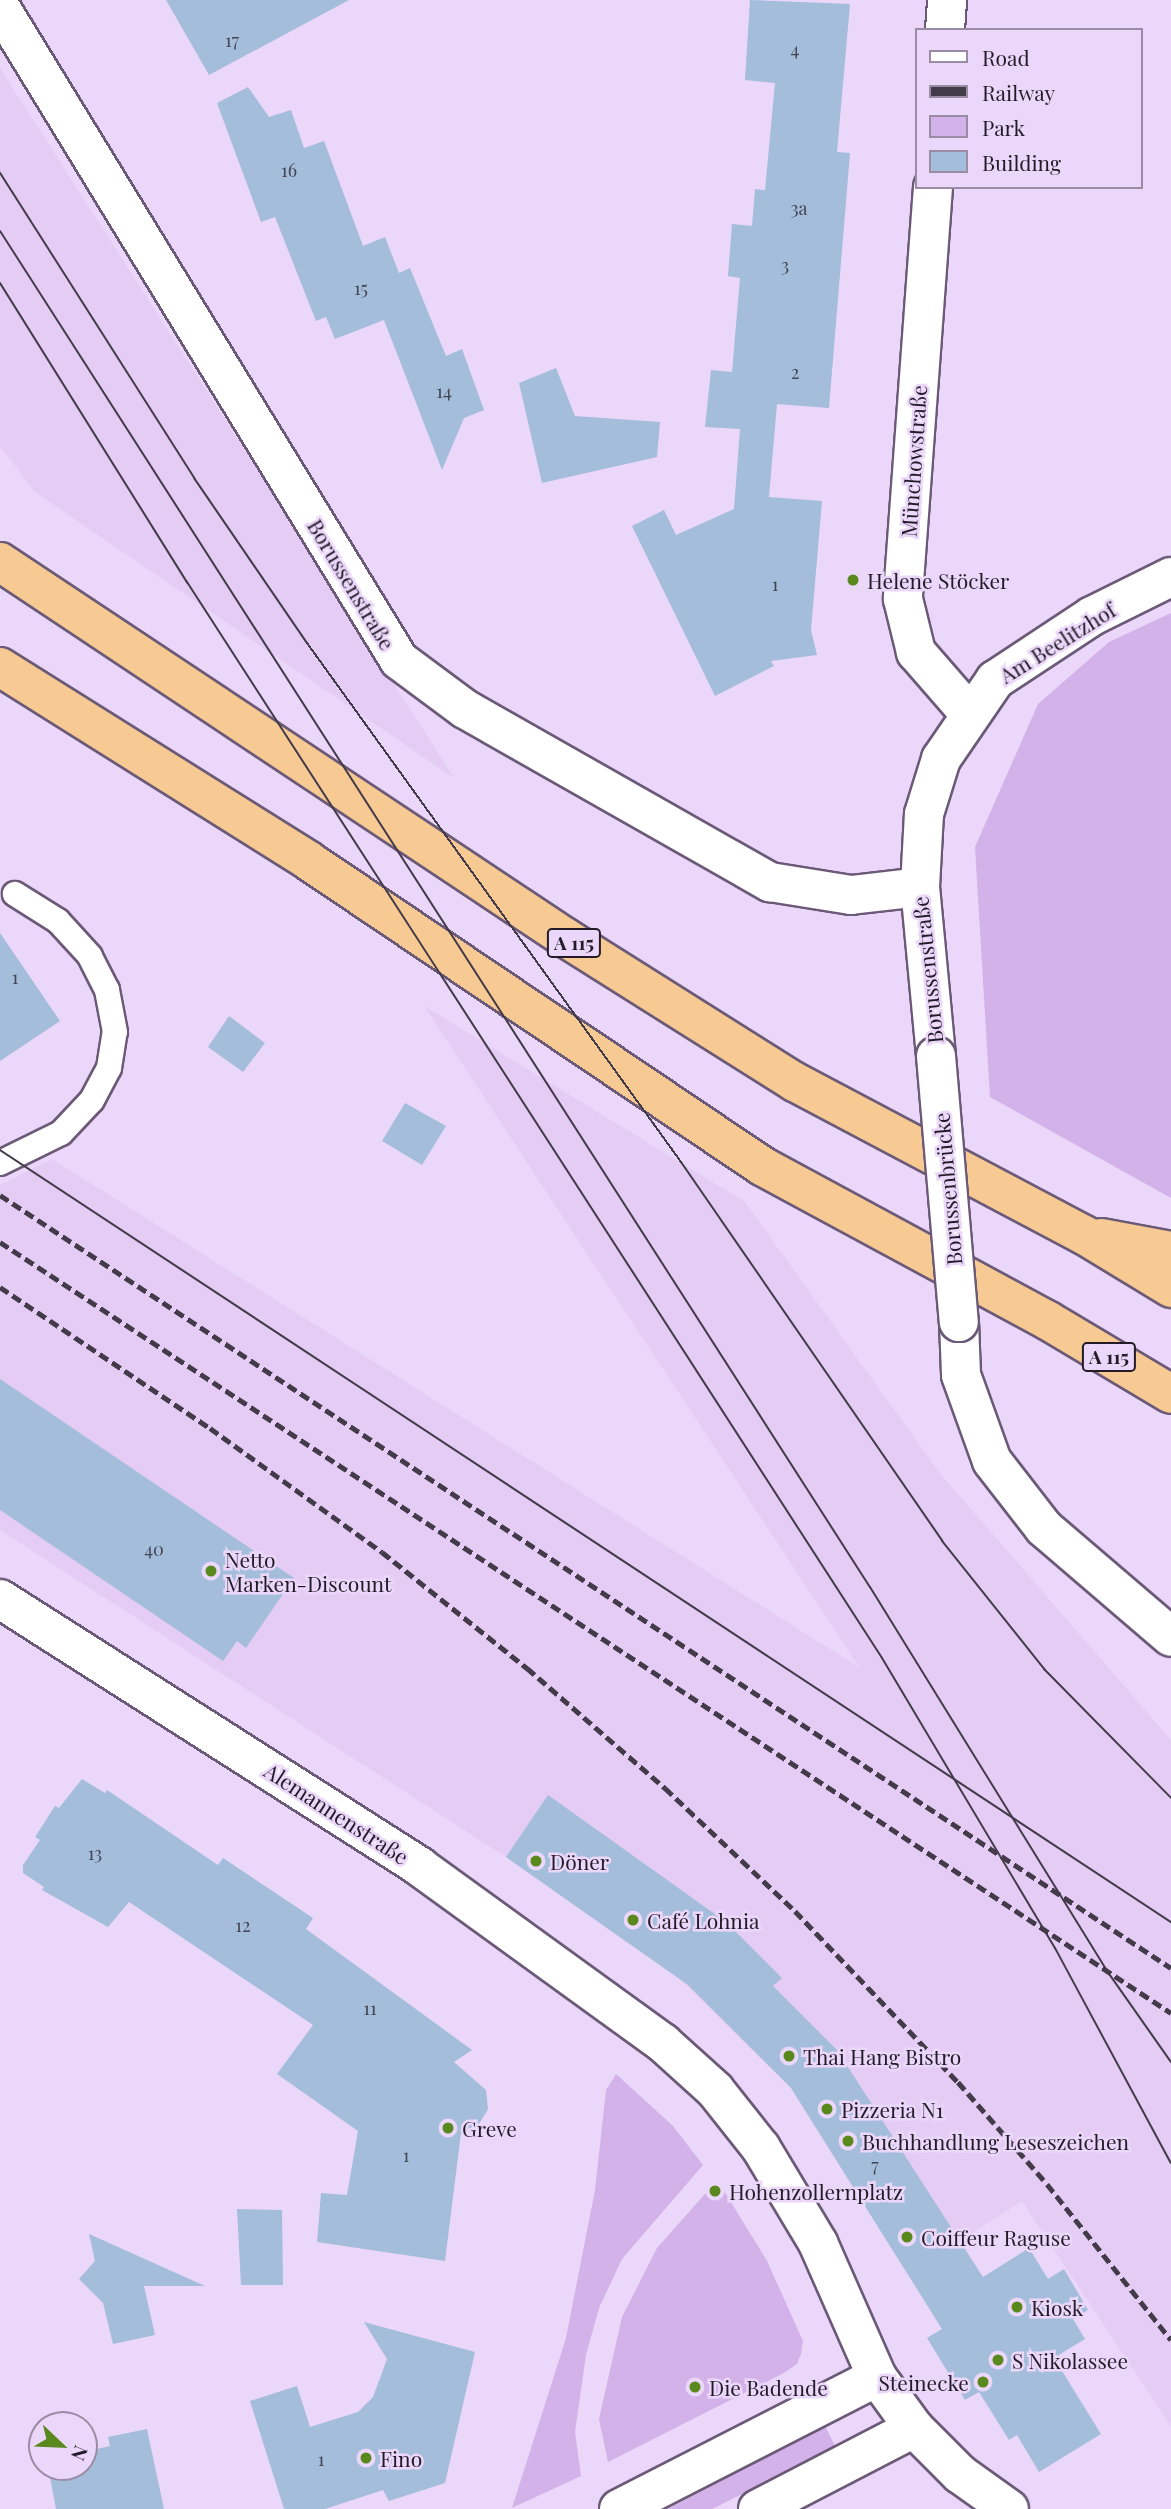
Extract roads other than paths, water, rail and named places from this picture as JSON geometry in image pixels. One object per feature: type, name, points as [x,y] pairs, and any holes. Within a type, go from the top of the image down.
[{"type":"highway","name":"A 115","points":[[0,562],[566,938],[784,1075],[1084,1235],[1171,1288]]},
{"type":"highway","name":"A 115","points":[[0,667],[309,861],[762,1166],[1047,1320],[1171,1394]]},
{"type":"highway","points":[[1084,1235],[1171,1251]]},
{"type":"street","points":[[945,28],[947,0]]},
{"type":"street","name":"Borussenstraße","points":[[0,7],[399,660],[465,709],[770,882],[851,895],[920,887],[936,1056]]},
{"type":"street","name":"Münchowstraße","points":[[933,189],[903,599],[916,652],[969,713]]},
{"type":"street","name":"Am Beelitzhof","points":[[920,887],[924,814],[941,759],[969,713],[995,680],[1028,655],[1092,616],[1171,577]]},
{"type":"street","name":"Borussenbrücke","points":[[936,1056],[959,1322],[961,1375],[992,1461],[1044,1528],[1171,1637]]},
{"type":"street","name":"Alemannenstraße","points":[[0,1599],[419,1867],[663,2043],[715,2090],[761,2148],[818,2243],[877,2376]]},
{"type":"street","points":[[619,2509],[877,2376],[959,2492],[1009,2509]]},
{"type":"street","points":[[758,2509],[914,2428]]},
{"type":"lane","points":[[0,1163],[61,1133],[92,1100],[109,1068],[116,1032],[107,990],[90,956],[58,921],[15,894]]},
{"type":"tram line","points":[[0,173],[194,478],[307,643],[681,1162],[942,1541],[1044,1669],[1171,1798]]},
{"type":"tram line","points":[[0,231],[870,1587],[1107,1971],[1171,2062]]},
{"type":"tram line","points":[[0,283],[187,582],[882,1658],[1055,1948],[1171,2163]]},
{"type":"tram line","points":[[0,1150],[1171,1922]]},
{"type":"railway","points":[[0,1195],[1171,1968]]},
{"type":"railway","points":[[0,1242],[1171,2013]]},
{"type":"railway","points":[[0,1287],[210,1428],[382,1552],[527,1668],[665,1788],[795,1911],[958,2082],[1047,2184],[1171,2340]]},
{"type":"place","name":"Helene Stöcker","points":[[853,580]]},
{"type":"place","name":"Netto Marken-Discount","points":[[211,1571]]},
{"type":"place","name":"Döner","points":[[536,1861]]},
{"type":"place","name":"Café Lohnia","points":[[633,1920]]},
{"type":"place","name":"Thai Hang Bistro","points":[[789,2056]]},
{"type":"place","name":"Pizzeria N1","points":[[827,2109]]},
{"type":"place","name":"Greve","points":[[448,2128]]},
{"type":"place","name":"Buchhandlung Leseszeichen","points":[[848,2141]]},
{"type":"place","name":"Hohenzollernplatz","points":[[715,2191]]},
{"type":"place","name":"Coiffeur Raguse","points":[[907,2237]]},
{"type":"place","name":"Kiosk","points":[[1017,2307]]},
{"type":"place","name":"S Nikolassee","points":[[998,2360]]},
{"type":"place","name":"Steinecke","points":[[983,2382]]},
{"type":"place","name":"Die Badende","points":[[695,2387]]},
{"type":"place","name":"Fino","points":[[366,2458]]}]
